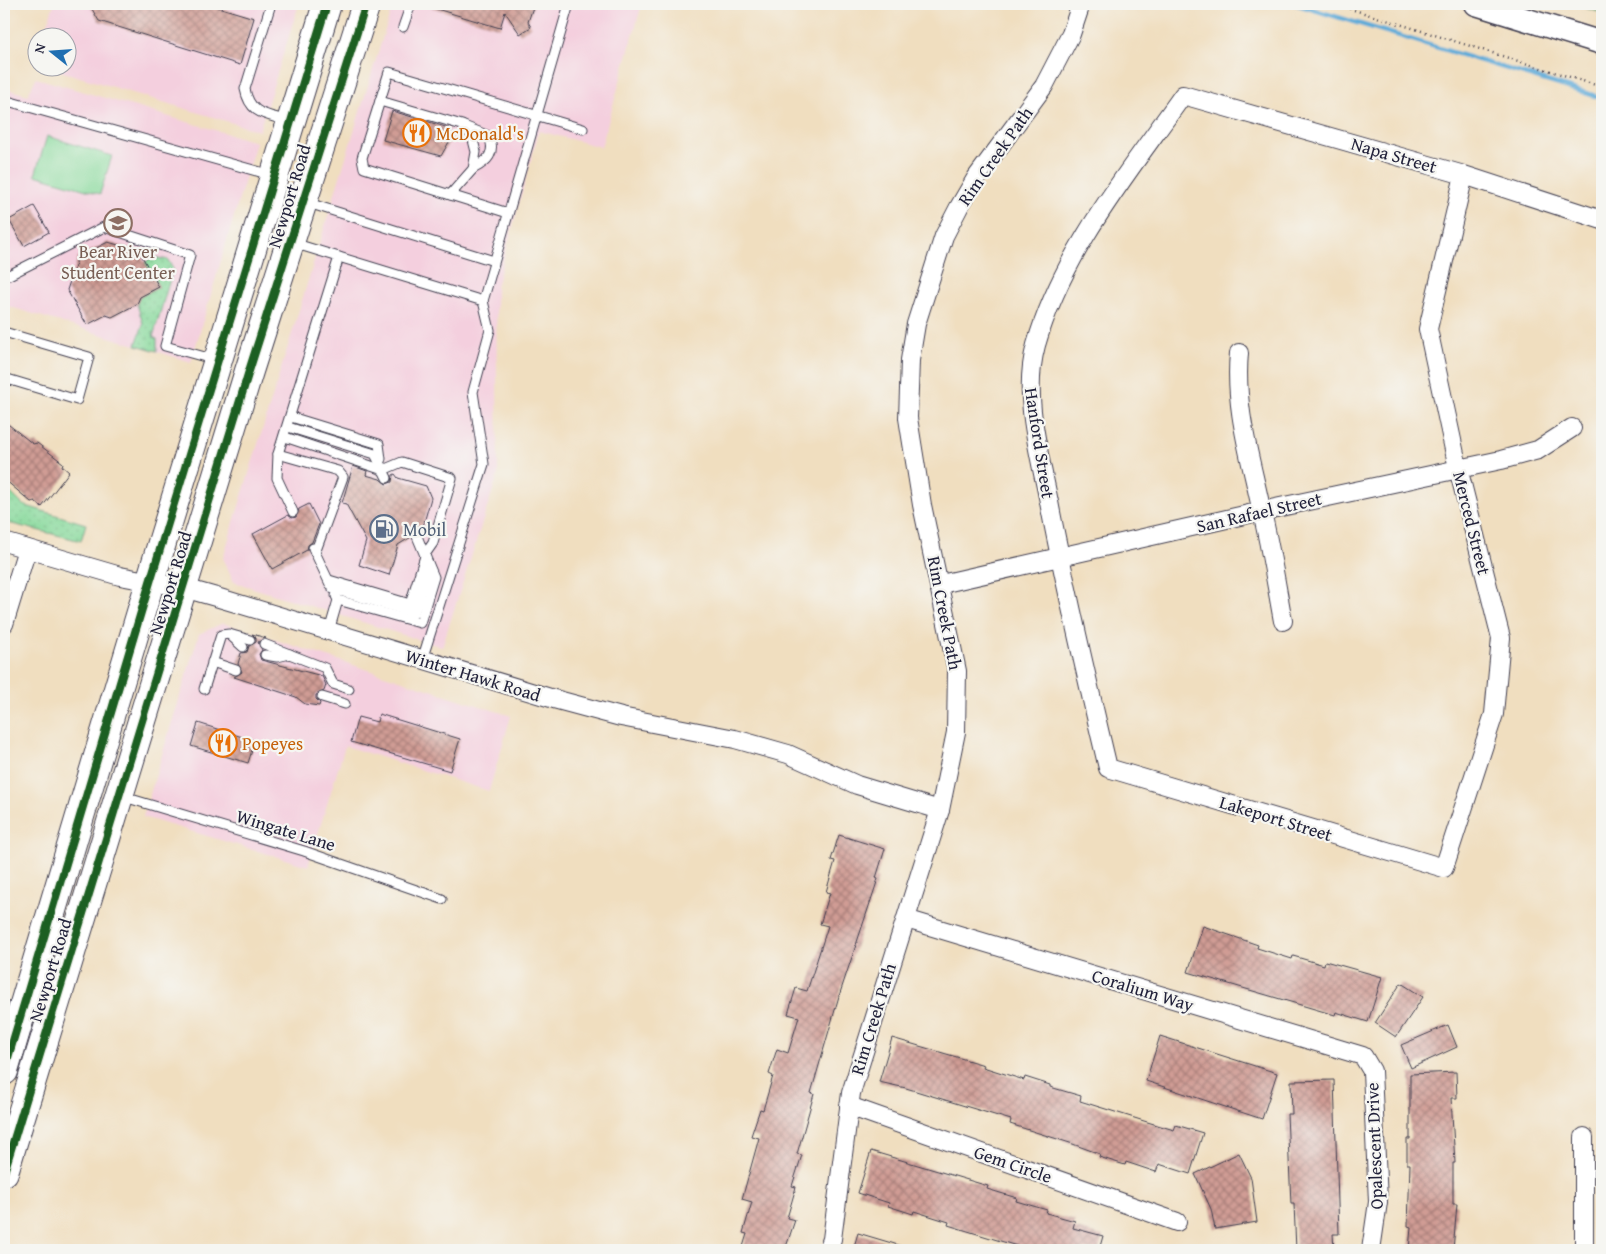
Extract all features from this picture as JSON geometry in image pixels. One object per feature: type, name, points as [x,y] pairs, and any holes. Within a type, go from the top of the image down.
[{"type":"main road","name":"Newport Road","points":[[4,1172],[249,371],[366,4]]},
{"type":"main road","name":"Newport Road","points":[[4,1071],[150,582],[326,7]]},
{"type":"main road","points":[[291,242],[280,212],[322,78],[326,7]]},
{"type":"street","name":"Rim Creek Path","points":[[828,1250],[832,1239],[851,1093],[940,810],[954,753],[958,691],[957,671],[941,584],[922,505],[908,418],[910,360],[916,324],[944,236],[976,178],[1044,86],[1071,34],[1081,4]]},
{"type":"street","points":[[1476,4],[1602,43]]},
{"type":"street","name":"Napa Street","points":[[1183,95],[1464,175],[1602,220]]},
{"type":"street","name":"Hanford Street","points":[[1108,768],[1060,558],[1035,429],[1029,383],[1036,346],[1057,285],[1103,209],[1183,95]]},
{"type":"street","name":"Merced Street","points":[[1444,868],[1494,714],[1501,638],[1458,468],[1428,329],[1464,175]]},
{"type":"street","points":[[1239,353],[1236,379],[1238,408],[1262,511],[1283,620]]},
{"type":"street","name":"San Rafael Street","points":[[941,584],[1538,450],[1572,428]]},
{"type":"street","name":"Winter Hawk Road","points":[[4,542],[115,575],[184,588],[422,660],[621,717],[735,739],[788,754],[857,785],[940,810]]},
{"type":"street","points":[[4,624],[27,549]]},
{"type":"street","name":"Lakeport Street","points":[[1108,768],[1444,868]]},
{"type":"street","name":"Coralium Way","points":[[906,919],[1363,1056],[1372,1071]]},
{"type":"street","name":"Opalescent Drive","points":[[1372,1071],[1378,1202],[1372,1250]]},
{"type":"street","name":"Gem Circle","points":[[849,1106],[1177,1222]]},
{"type":"street","points":[[1584,1137],[1584,1250]]},
{"type":"lane","points":[[271,4],[245,89],[248,102],[254,110],[291,122]]},
{"type":"lane","points":[[403,27],[411,4]]},
{"type":"lane","points":[[422,660],[484,464],[473,392],[490,330],[483,301],[568,4]]},
{"type":"lane","points":[[508,213],[364,168],[362,158],[389,72],[583,129]]},
{"type":"lane","points":[[4,100],[274,176]]},
{"type":"lane","points":[[380,102],[462,125],[488,136],[492,144],[492,153],[486,162],[473,169],[450,195]]},
{"type":"lane","points":[[462,125],[472,136],[476,152],[473,169]]},
{"type":"lane","points":[[303,201],[494,261]]},
{"type":"lane","points":[[4,273],[9,275],[104,227],[190,255],[165,346],[218,361]]},
{"type":"lane","points":[[291,242],[483,301]]},
{"type":"lane","points":[[293,512],[277,478],[278,454],[285,438],[338,257]]},
{"type":"lane","points":[[4,332],[89,357],[77,400],[4,378]]},
{"type":"lane","points":[[291,417],[379,444],[385,474]]},
{"type":"lane","points":[[288,426],[375,454],[385,474]]},
{"type":"lane","points":[[285,438],[385,474]]},
{"type":"lane","points":[[278,454],[338,471],[343,477],[314,550],[338,600],[329,631]]},
{"type":"lane","points":[[328,580],[410,604],[426,553],[433,542],[452,478],[402,462],[385,474]]},
{"type":"lane","points":[[338,600],[420,623],[434,577],[426,553],[416,534]]},
{"type":"lane","points":[[333,589],[414,613],[427,575],[426,553]]},
{"type":"lane","points":[[204,689],[221,635],[229,634],[250,640]]},
{"type":"lane","points":[[229,634],[243,647]]},
{"type":"lane","points":[[264,644],[325,668],[333,684],[349,689]]},
{"type":"lane","points":[[265,655],[277,658],[290,654]]},
{"type":"lane","points":[[212,662],[236,670]]},
{"type":"lane","points":[[322,697],[345,704]]},
{"type":"lane","name":"Wingate Lane","points":[[118,796],[304,851],[442,899]]},
{"type":"path","points":[[1334,4],[1602,87]]},
{"type":"shaded area","points":[[54,4],[299,4],[259,131],[78,76],[78,28],[46,28]]},
{"type":"shaded area","points":[[393,4],[642,4],[601,147],[539,131],[496,287],[498,474],[442,647],[234,582],[223,558]]},
{"type":"shaded area","name":"Bear River Student Center","points":[[36,78],[256,142],[191,362],[4,305],[4,88],[28,95]]},
{"type":"shaded area","points":[[223,623],[511,716],[489,791],[345,746],[308,866],[143,817],[199,634]]},
{"type":"green space","points":[[1572,4],[1602,4],[1602,13]]},
{"type":"green space","points":[[47,136],[112,156],[100,194],[35,175]]},
{"type":"green space","points":[[153,257],[168,260],[173,269],[153,337],[157,339],[157,351],[136,345],[143,324],[137,304],[140,297],[159,287],[145,262]]},
{"type":"green space","points":[[4,486],[23,505],[86,524],[81,541],[4,522]]},
{"type":"building","points":[[89,4],[208,4],[254,18],[240,65],[99,21]]},
{"type":"building","points":[[430,4],[534,4],[528,22],[531,27],[520,34],[505,12],[500,28],[430,7]]},
{"type":"building","name":"McDonald's","points":[[392,111],[449,128],[446,141],[449,142],[441,156],[383,140]]},
{"type":"building","points":[[34,206],[49,232],[24,246],[9,220]]},
{"type":"building","points":[[108,242],[139,251],[159,287],[140,297],[137,304],[112,317],[106,315],[87,325],[67,290],[78,257]]},
{"type":"building","points":[[4,421],[33,444],[37,443],[63,463],[62,466],[69,472],[42,507],[35,501],[31,502],[4,479]]},
{"type":"building","points":[[353,466],[367,471],[366,475],[380,479],[386,484],[392,482],[393,475],[395,474],[398,478],[426,486],[431,498],[423,526],[424,529],[421,531],[413,528],[410,533],[411,537],[398,545],[389,575],[359,565],[366,541],[346,504],[342,503]]},
{"type":"building","points":[[309,504],[319,524],[312,542],[308,545],[307,550],[272,569],[253,534],[288,515],[292,518],[296,517],[299,509]]},
{"type":"building","points":[[252,634],[266,638],[258,642],[262,650],[259,654],[261,660],[322,676],[326,685],[324,691],[316,695],[316,699],[320,703],[319,706],[305,704],[296,697],[234,677],[242,672],[238,664],[241,653],[247,652],[249,646],[256,642],[256,638]]},
{"type":"building","points":[[379,714],[460,739],[450,771],[351,742],[358,717],[377,722]]},
{"type":"building","name":"Popeyes","points":[[198,723],[255,741],[248,763],[191,746]]},
{"type":"building","points":[[839,835],[885,849],[876,878],[878,879],[839,996],[811,1093],[814,1094],[797,1154],[802,1155],[792,1186],[796,1187],[787,1218],[795,1220],[785,1250],[742,1250],[747,1234],[743,1233],[752,1202],[742,1199],[759,1138],[751,1136],[760,1109],[763,1110],[773,1076],[769,1074],[777,1049],[788,1053],[799,1017],[788,1014],[796,988],[807,991],[828,926],[820,924],[830,893],[826,892],[835,861],[831,860]]},
{"type":"building","points":[[1203,926],[1258,945],[1257,948],[1292,959],[1293,956],[1324,965],[1325,961],[1382,977],[1368,1022],[1336,1012],[1335,1015],[1188,972]]},
{"type":"building","points":[[1401,983],[1423,997],[1396,1037],[1375,1023]]},
{"type":"building","points":[[1448,1025],[1457,1047],[1411,1068],[1401,1045]]},
{"type":"building","points":[[1160,1036],[1277,1073],[1262,1119],[1146,1081]]},
{"type":"building","points":[[892,1038],[984,1065],[983,1067],[1024,1080],[1025,1077],[1050,1085],[1050,1087],[1081,1096],[1080,1101],[1144,1121],[1174,1130],[1176,1125],[1203,1133],[1190,1174],[1159,1164],[1156,1172],[1126,1162],[1125,1165],[1099,1157],[1100,1154],[1070,1143],[1010,1124],[1011,1120],[906,1088],[879,1082]]},
{"type":"building","points":[[1456,1072],[1457,1098],[1451,1098],[1455,1163],[1453,1163],[1453,1204],[1457,1204],[1453,1250],[1409,1250],[1411,1227],[1408,1226],[1410,1164],[1407,1164],[1407,1139],[1410,1139],[1410,1074]]},
{"type":"building","points":[[1334,1080],[1339,1234],[1333,1234],[1334,1250],[1296,1250],[1294,1204],[1291,1204],[1287,1114],[1292,1114],[1291,1081]]},
{"type":"building","points":[[871,1151],[988,1186],[987,1189],[1017,1198],[1016,1201],[1047,1210],[1046,1213],[1075,1221],[1073,1228],[1103,1236],[1099,1250],[1030,1250],[948,1225],[949,1222],[914,1211],[913,1214],[888,1206],[889,1203],[858,1193]]},
{"type":"building","points":[[1239,1153],[1251,1178],[1257,1222],[1215,1229],[1211,1209],[1195,1174]]},
{"type":"building","points":[[858,1233],[905,1247],[905,1250],[853,1250]]},
{"type":"waterway","points":[[1295,4],[1602,98]]},
{"type":"cycle path","points":[[4,1071],[150,582],[327,4]]},
{"type":"cycle path","points":[[4,1172],[249,371],[366,4]]},
{"type":"place","name":"McDonald's","points":[[417,133]]},
{"type":"place","name":"Bear River Student Center","points":[[118,223]]},
{"type":"place","name":"Mobil","points":[[384,529]]},
{"type":"place","name":"Popeyes","points":[[223,743]]}]
